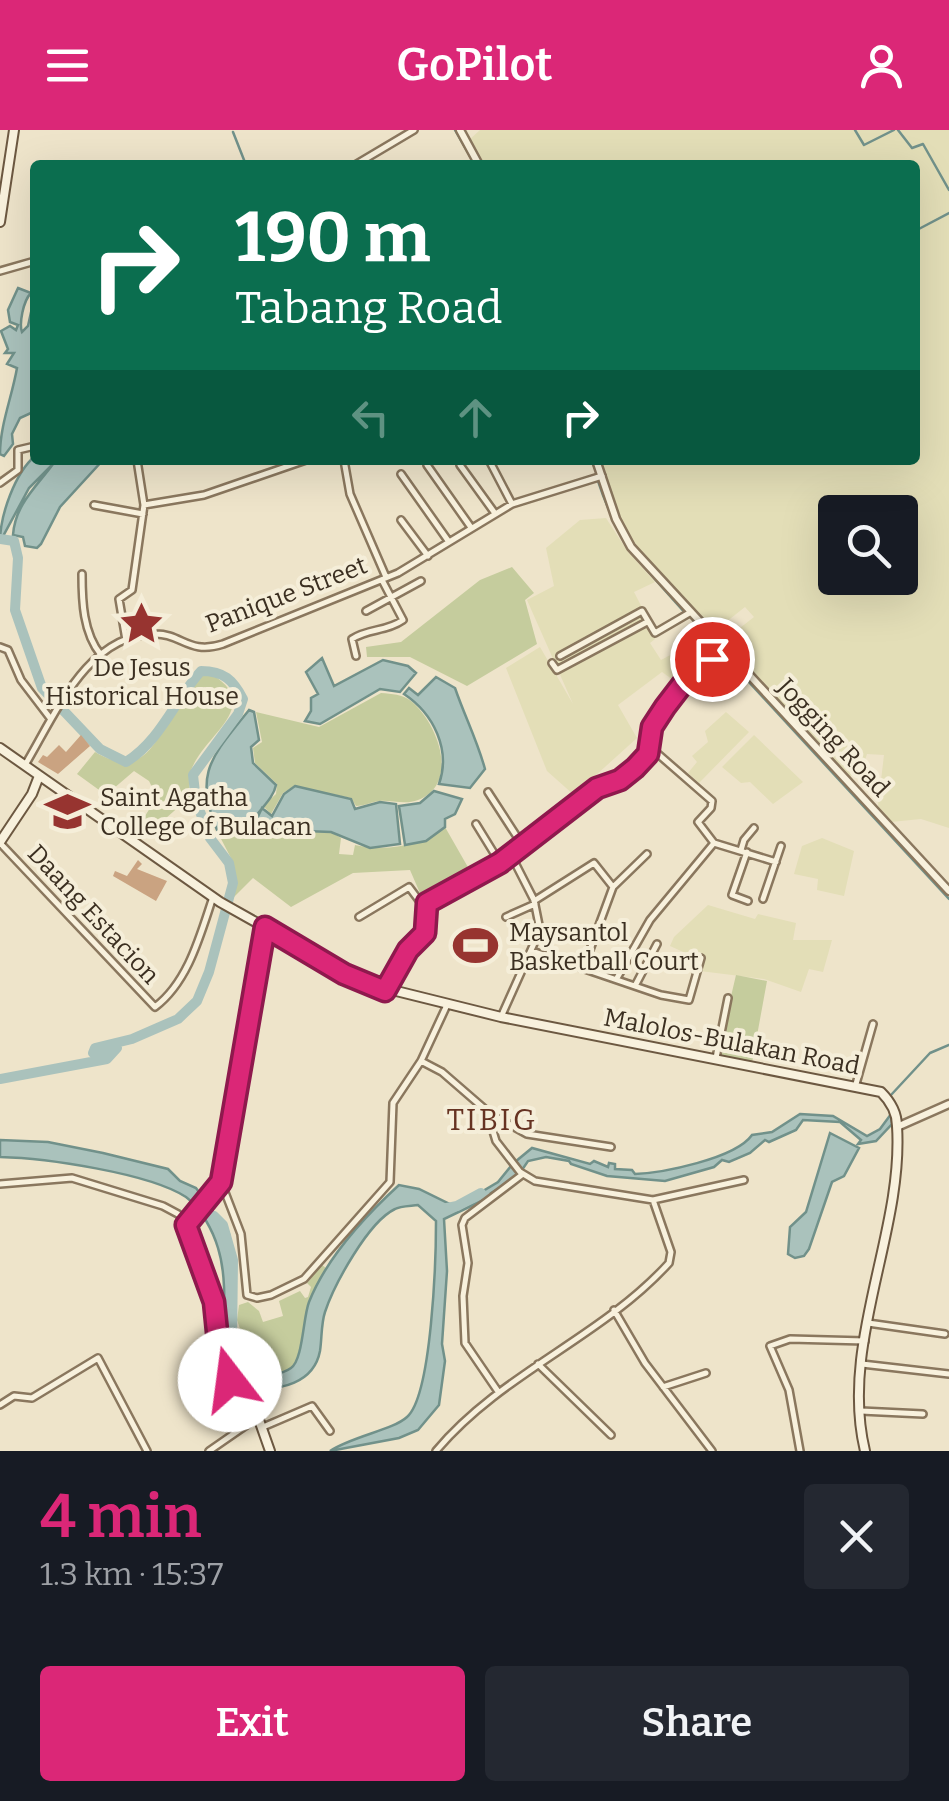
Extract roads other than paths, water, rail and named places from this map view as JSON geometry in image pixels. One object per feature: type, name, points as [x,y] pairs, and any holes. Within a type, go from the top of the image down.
[{"type":"main road","points":[[0,222],[14,130]]},
{"type":"main road","name":"Malolos-Bulakan Road","points":[[0,748],[216,900],[344,974],[385,991],[881,1092],[895,1110],[896,1162],[862,1364],[859,1412],[864,1451]]},
{"type":"main road","points":[[0,842],[32,794],[39,776]]},
{"type":"main road","points":[[32,794],[51,784]]},
{"type":"main road","points":[[265,927],[221,1182],[186,1225],[214,1302],[220,1361],[258,1416],[270,1451]]},
{"type":"street","points":[[363,160],[414,130]]},
{"type":"street","points":[[460,130],[477,160]]},
{"type":"street","points":[[0,271],[30,262]]},
{"type":"street","points":[[0,482],[19,468],[18,450],[30,447]]},
{"type":"street","points":[[25,765],[63,702],[101,655],[126,640],[120,599],[132,590],[144,505],[138,465]]},
{"type":"street","points":[[144,505],[204,495],[291,465]]},
{"type":"street","points":[[345,465],[350,494],[391,600],[403,620],[388,630],[362,632],[352,638],[356,656]]},
{"type":"street","points":[[428,465],[470,526]]},
{"type":"street","points":[[460,465],[494,512]]},
{"type":"street","points":[[492,465],[512,504]]},
{"type":"street","name":"Jogging Road","points":[[598,465],[630,547],[949,891]]},
{"type":"street","points":[[402,474],[448,542]]},
{"type":"street","name":"Panique Street","points":[[126,640],[162,634],[186,646],[210,648],[384,578],[512,504],[603,476]]},
{"type":"street","points":[[94,505],[143,514]]},
{"type":"street","points":[[401,520],[428,556]]},
{"type":"street","points":[[82,574],[92,644],[101,655]]},
{"type":"street","points":[[366,611],[421,581]]},
{"type":"street","points":[[560,656],[642,611],[655,634],[691,612]]},
{"type":"street","points":[[552,663],[557,670],[647,622]]},
{"type":"street","points":[[0,647],[8,650],[21,680],[53,715]]},
{"type":"street","points":[[424,907],[500,863],[597,788],[620,780],[644,760],[650,748],[652,727],[688,677],[727,652]]},
{"type":"street","points":[[650,748],[712,801],[711,808],[698,822],[714,843],[776,862]]},
{"type":"street","points":[[488,792],[523,846]]},
{"type":"street","points":[[476,824],[500,863]]},
{"type":"street","points":[[748,901],[732,895],[744,840],[754,828]]},
{"type":"street","name":"Daang Estacion","points":[[0,842],[155,1007],[176,988],[216,900]]},
{"type":"street","points":[[617,978],[650,920],[714,843]]},
{"type":"street","points":[[764,898],[781,846]]},
{"type":"street","points":[[584,968],[613,887],[647,854]]},
{"type":"street","points":[[501,1017],[540,930],[535,903],[511,855]]},
{"type":"street","points":[[506,917],[535,903],[594,863],[613,887]]},
{"type":"street","points":[[359,918],[411,887],[424,907],[425,933],[408,950],[385,991]]},
{"type":"street","points":[[635,986],[657,944]]},
{"type":"street","points":[[532,951],[689,1000],[702,958]]},
{"type":"street","points":[[716,1058],[728,998]]},
{"type":"street","points":[[221,1182],[241,1234],[247,1294],[258,1298],[271,1295],[304,1279],[390,1182],[393,1103],[421,1061],[447,1004]]},
{"type":"street","points":[[856,1084],[873,1024]]},
{"type":"street","points":[[421,1061],[442,1072],[486,1111],[527,1134],[611,1147]]},
{"type":"street","points":[[897,1124],[949,1104]]},
{"type":"street","points":[[486,1111],[496,1141],[510,1161],[522,1173],[559,1188],[654,1200],[744,1180]]},
{"type":"street","points":[[498,1391],[465,1342],[463,1296],[468,1262],[462,1225],[465,1218],[522,1173]]},
{"type":"street","points":[[0,1184],[72,1178],[163,1206],[178,1214],[186,1225]]},
{"type":"street","points":[[436,1451],[498,1391],[614,1309],[672,1258],[654,1200]]},
{"type":"street","points":[[614,1309],[663,1388],[712,1451]]},
{"type":"street","points":[[868,1324],[945,1334]]},
{"type":"street","points":[[800,1451],[789,1390],[770,1346],[790,1339],[865,1341]]},
{"type":"street","points":[[0,1406],[14,1396],[32,1398],[98,1358],[147,1451]]},
{"type":"street","points":[[538,1364],[611,1435]]},
{"type":"street","points":[[862,1364],[949,1374]]},
{"type":"street","points":[[663,1388],[706,1372]]},
{"type":"street","points":[[263,1427],[312,1406],[330,1430]]},
{"type":"street","points":[[859,1412],[922,1414]]},
{"type":"street","points":[[209,1451],[258,1416]]},
{"type":"water","points":[[18,288],[30,293],[21,324],[22,332],[30,317],[30,413],[20,418],[12,434],[13,444],[4,456],[0,454],[2,432],[17,368],[7,364],[14,353],[5,353],[8,349],[1,331],[10,326],[16,330],[18,325],[10,322],[8,310]]},
{"type":"water","points":[[28,463],[52,465],[29,488],[0,542],[10,495]]},
{"type":"water","points":[[52,465],[98,465],[60,507],[37,548],[25,546],[23,537],[13,535],[28,496]]},
{"type":"water","points":[[322,658],[334,686],[383,660],[408,666],[416,673],[400,692],[380,689],[320,724],[305,721],[311,711],[311,698],[318,694],[306,672]]},
{"type":"water","points":[[436,677],[455,688],[482,758],[485,769],[470,788],[439,784],[443,758],[437,734],[424,712],[404,694],[409,688],[418,695]]},
{"type":"water","points":[[249,710],[254,712],[259,740],[251,747],[253,763],[276,785],[251,824],[247,818],[219,835],[207,796],[210,768],[224,741]]},
{"type":"water","points":[[295,786],[351,799],[355,809],[380,802],[396,804],[400,844],[370,848],[331,832],[252,829],[262,808],[272,816],[284,794]]},
{"type":"water","points":[[434,791],[462,799],[455,814],[445,819],[445,827],[426,841],[405,845],[399,806],[420,803]]},
{"type":"water","points":[[800,1114],[833,1116],[867,1136],[880,1129],[891,1114],[892,1124],[876,1141],[858,1144],[861,1140],[840,1122],[803,1120],[796,1130],[769,1142],[765,1140],[750,1153],[665,1181],[607,1176],[569,1161],[546,1157],[528,1161],[522,1170],[515,1162],[532,1148],[590,1164],[615,1164],[615,1169],[632,1170],[635,1174],[662,1171],[714,1158],[743,1144],[752,1135],[772,1132]]},
{"type":"water","points":[[830,1133],[859,1148],[844,1176],[832,1182],[809,1249],[804,1256],[795,1258],[788,1254],[790,1227],[806,1212]]},
{"type":"water","points":[[0,1140],[48,1142],[103,1153],[168,1169],[180,1181],[196,1188],[229,1234],[234,1273],[235,1355],[269,1373],[284,1372],[295,1363],[309,1302],[326,1269],[360,1224],[399,1185],[419,1189],[456,1207],[498,1182],[511,1166],[520,1176],[491,1193],[492,1196],[444,1219],[445,1361],[439,1405],[418,1430],[399,1438],[330,1451],[401,1422],[415,1404],[431,1325],[436,1221],[418,1205],[397,1208],[385,1216],[363,1240],[336,1286],[324,1317],[317,1362],[311,1371],[284,1386],[252,1388],[223,1363],[221,1262],[210,1227],[186,1197],[123,1174],[0,1157]]},
{"type":"waterway","points":[[455,130],[472,160]]},
{"type":"waterway","points":[[855,130],[864,145],[894,130]]},
{"type":"waterway","points":[[898,130],[912,148],[923,144],[949,190]]},
{"type":"waterway","points":[[233,132],[244,160]]},
{"type":"waterway","points":[[920,228],[949,213]]},
{"type":"waterway","points":[[598,481],[624,538],[686,614]]},
{"type":"waterway","points":[[0,539],[14,541],[18,558],[15,610],[42,688],[100,749],[126,762],[138,753],[201,671],[227,678],[243,699],[238,714],[193,775],[196,801],[210,838],[229,863],[233,883],[209,972],[197,1001],[178,1019],[132,1039],[95,1048],[93,1053],[117,1048],[107,1059],[0,1079]]},
{"type":"waterway","points":[[694,622],[713,644]]},
{"type":"waterway","points":[[723,654],[949,899]]},
{"type":"waterway","points":[[891,1095],[930,1053],[949,1045]]},
{"type":"waterway","points":[[442,1209],[481,1193]]},
{"type":"waterway","points":[[214,1216],[223,1225],[233,1260],[232,1343]]},
{"type":"place","name":"De Jesus Historical House","points":[[142,623]]},
{"type":"place","name":"Saint Agatha College of Bulacan","points":[[67,811]]},
{"type":"place","name":"Maysantol Basketball Court","points":[[476,946]]},
{"type":"district","name":"TIBIG","points":[[492,1120]]}]
